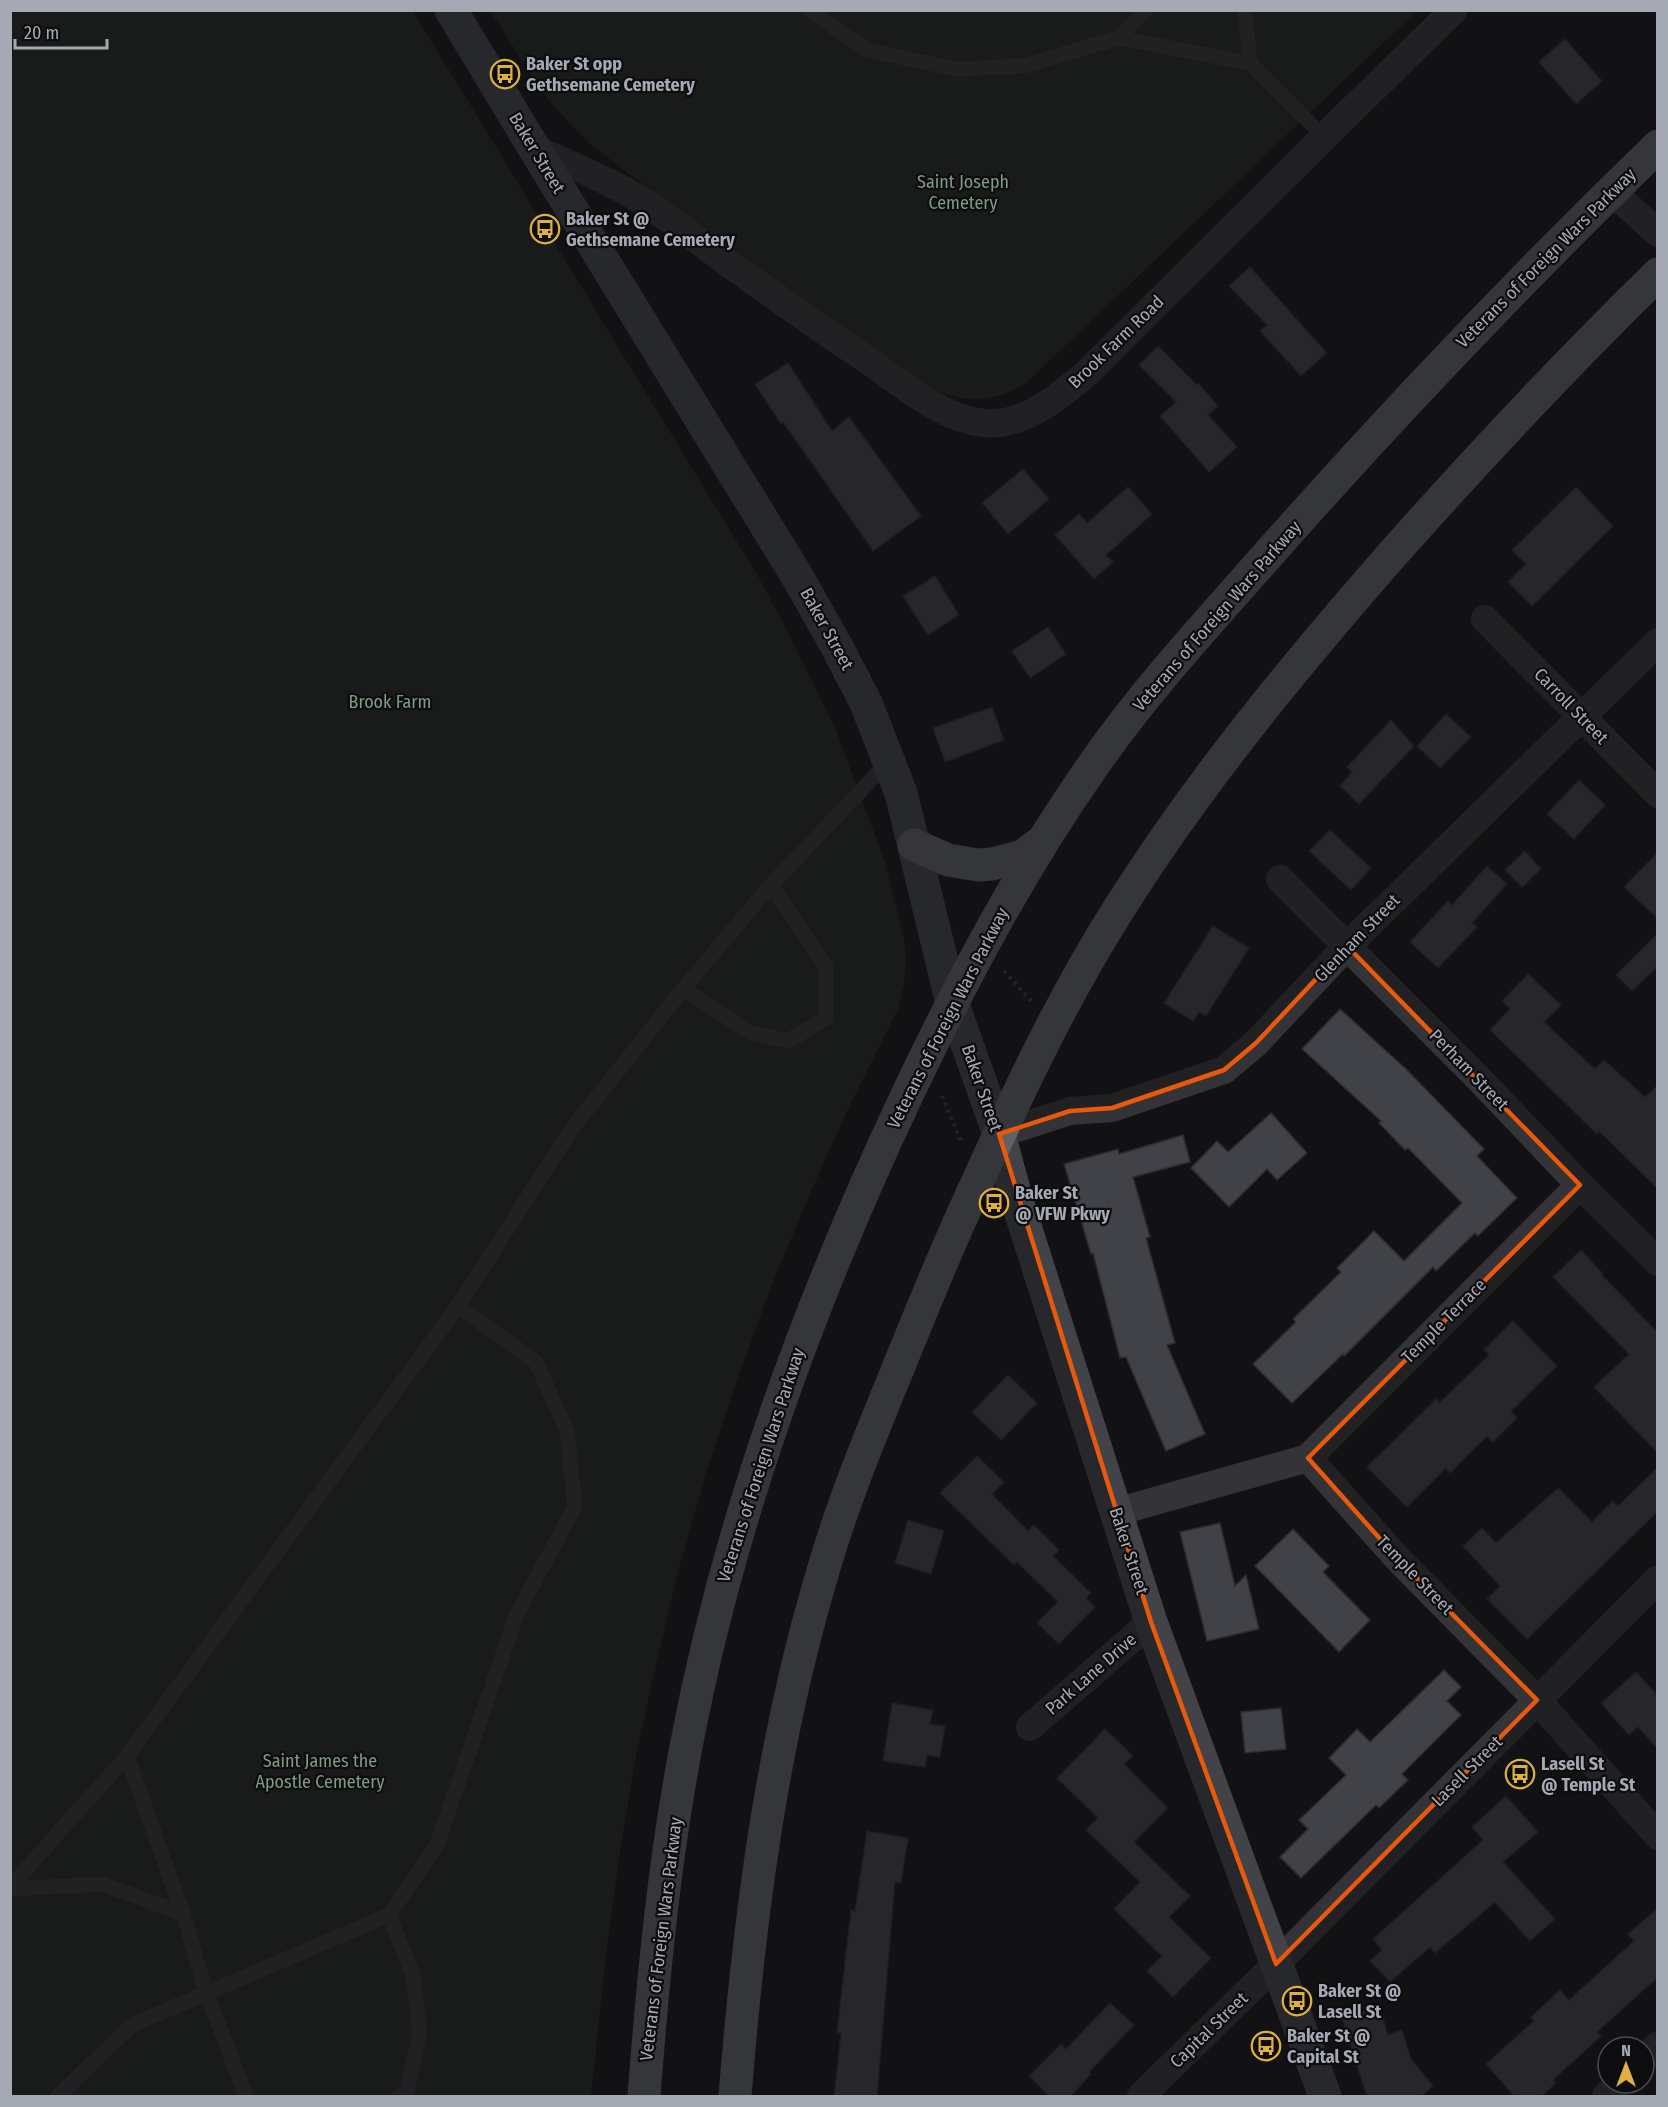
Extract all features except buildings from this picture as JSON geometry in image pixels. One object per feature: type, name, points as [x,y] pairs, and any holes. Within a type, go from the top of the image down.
[{"type":"highway","name":"Veterans of Foreign Wars Parkway","points":[[644,2097],[655,1965],[668,1853],[698,1692],[734,1544],[753,1478],[789,1373],[827,1273],[888,1136],[953,1002],[1007,902],[1044,840],[1118,732],[1224,605],[1424,383],[1611,191],[1658,146]]},
{"type":"highway","points":[[735,2097],[748,1956],[764,1837],[782,1731],[821,1577],[861,1459],[936,1276],[999,1134],[1064,1002],[1137,881],[1213,773],[1314,645],[1419,524],[1532,401],[1658,274]]},
{"type":"highway","points":[[914,845],[948,860],[978,865],[1023,856],[1044,840]]},
{"type":"street","name":"Baker Street","points":[[451,10],[796,576],[854,677],[878,731],[901,793],[953,1002],[999,1134],[1017,1201],[1151,1622],[1325,2097]]},
{"type":"street","name":"Brook Farm Road","points":[[534,148],[634,196],[790,308],[933,404],[969,421],[985,424],[1001,423],[1020,418],[1073,385],[1454,10]]},
{"type":"street","points":[[1611,191],[1658,233]]},
{"type":"street","name":"Carroll Street","points":[[1485,619],[1658,794]]},
{"type":"street","name":"Glenham Street","points":[[999,1134],[1070,1111],[1112,1108],[1224,1070],[1256,1043],[1347,946],[1658,642]]},
{"type":"street","name":"Perham Street","points":[[1280,879],[1658,1262]]},
{"type":"street","name":"Temple Terrace","points":[[1308,1458],[1580,1185]]},
{"type":"street","points":[[1116,1512],[1308,1458]]},
{"type":"street","name":"Temple Street","points":[[1308,1458],[1398,1559],[1537,1700],[1658,1836]]},
{"type":"street","name":"Lasell Street","points":[[1276,1964],[1658,1579]]},
{"type":"street","name":"Park Lane Drive","points":[[1030,1727],[1151,1622]]},
{"type":"street","name":"Capital Street","points":[[1141,2097],[1276,1964]]},
{"type":"lane","points":[[810,10],[867,50],[956,69],[1024,66],[1118,38],[1250,63],[1324,137]]},
{"type":"lane","points":[[1118,38],[1146,10]]},
{"type":"lane","points":[[1245,10],[1250,63]]},
{"type":"lane","points":[[10,1888],[128,1756],[458,1306],[571,1130],[683,989],[771,885],[889,761]]},
{"type":"lane","points":[[683,989],[751,1033],[788,1041],[826,1018],[826,967],[771,885]]},
{"type":"lane","points":[[58,2097],[132,2025],[389,1915],[437,1845],[516,1616],[575,1506],[567,1431],[536,1362],[458,1306]]},
{"type":"lane","points":[[128,1756],[183,1914],[207,1994],[246,2097]]},
{"type":"lane","points":[[10,1888],[103,1884],[183,1914]]},
{"type":"lane","points":[[389,1915],[412,1975],[420,2034],[407,2090],[400,2097]]},
{"type":"path","points":[[1002,969],[1031,1002]]},
{"type":"path","points":[[941,1094],[963,1145]]},
{"type":"highlighted area","points":[[1347,946],[1580,1185],[1308,1458],[1398,1559],[1537,1700],[1276,1964],[1151,1622],[999,1134],[1070,1111],[1112,1108],[1224,1070],[1256,1043]]},
{"type":"green space","points":[[11,11],[413,11],[758,576],[836,730],[885,862],[904,938],[906,958],[904,986],[898,1009],[849,1107],[771,1287],[706,1474],[679,1568],[635,1761],[606,1955],[591,2096],[11,2096]]},
{"type":"green space","name":"Saint Joseph Cemetery","points":[[490,11],[1417,11],[1026,383],[1003,394],[969,399],[933,390],[759,272],[591,145],[554,107]]},
{"type":"place","name":"Baker St opp Gethsemane Cemetery","points":[[505,74]]},
{"type":"place","name":"Baker St @ Gethsemane Cemetery","points":[[545,229]]},
{"type":"place","name":"Baker St @ VFW Pkwy","points":[[994,1203]]},
{"type":"place","name":"Lasell St @ Temple St","points":[[1520,1774]]},
{"type":"place","name":"Baker St @ Lasell St","points":[[1297,2001]]},
{"type":"place","name":"Baker St @ Capital St","points":[[1266,2046]]},
{"type":"park label","name":"Brook Farm","points":[[390,702]]},
{"type":"park label","name":"Saint James the Apostle Cemetery","points":[[320,1771]]}]
